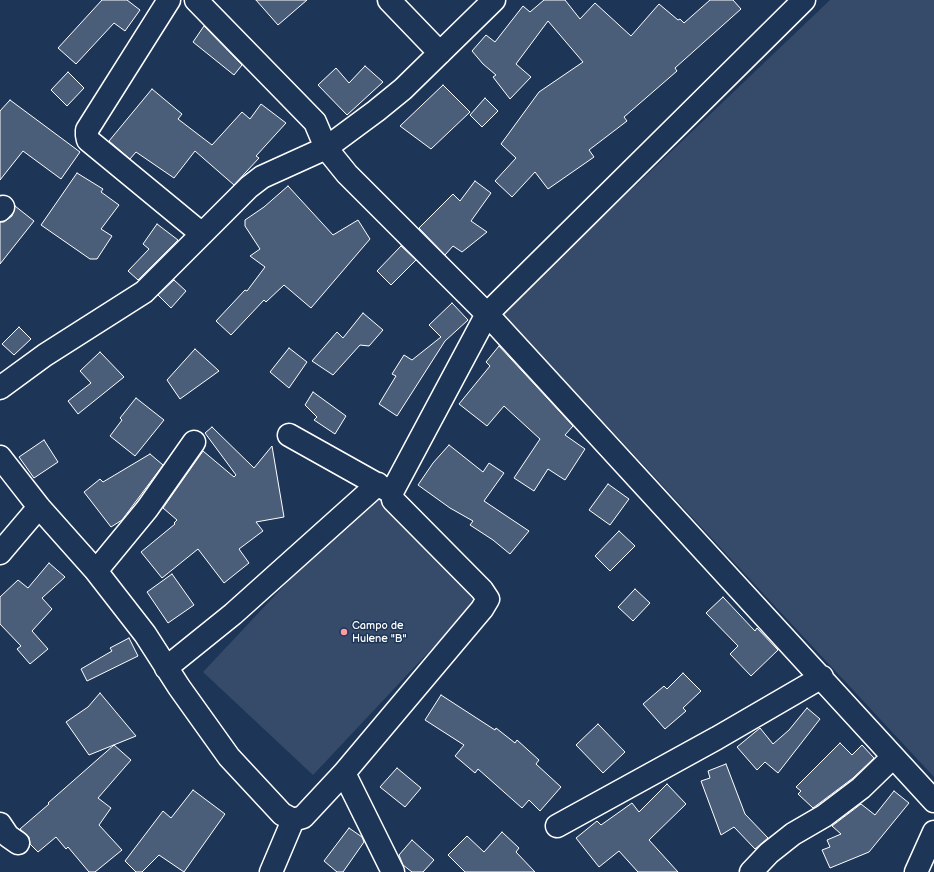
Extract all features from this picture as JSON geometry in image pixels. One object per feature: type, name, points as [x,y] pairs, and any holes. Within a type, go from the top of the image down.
[{"type":"street","points":[[169,0],[88,130],[87,135],[88,140],[202,234]]},
{"type":"street","points":[[196,0],[315,122],[326,148],[347,174],[487,314],[934,801]]},
{"type":"street","points":[[389,0],[440,53]]},
{"type":"street","points":[[0,388],[45,355],[144,292],[239,196],[262,177],[326,148],[403,89],[494,0]]},
{"type":"street","points":[[166,668],[385,488],[487,314],[804,0]]},
{"type":"street","points":[[0,457],[39,507],[96,571],[145,634],[166,668],[229,757],[282,814],[293,820],[303,817],[344,773],[482,609],[488,599],[482,590],[393,500],[385,488],[289,435]]},
{"type":"street","points":[[96,571],[147,509],[194,442]]},
{"type":"street","points":[[0,553],[39,507]]},
{"type":"street","points":[[557,826],[718,738],[822,678]]},
{"type":"street","points":[[751,872],[769,853],[793,834],[824,816],[861,788],[893,757]]},
{"type":"street","points":[[344,773],[393,872]]},
{"type":"street","points":[[271,872],[293,820]]},
{"type":"street","points":[[0,824],[8,836],[18,843]]},
{"type":"street","points":[[916,872],[934,832]]},
{"type":"shaded area","points":[[830,0],[934,0],[934,777],[502,313]]},
{"type":"shaded area","name":"Campo de Hulene \"B\"","points":[[375,489],[485,592],[313,775],[203,672]]},
{"type":"building","points":[[102,0],[127,0],[140,10],[125,31],[114,23],[76,64],[58,48]]},
{"type":"building","points":[[256,0],[307,0],[278,25]]},
{"type":"building","points":[[544,0],[565,0],[580,19],[595,3],[631,36],[659,4],[678,20],[680,19],[684,23],[710,0],[733,0],[741,9],[675,68],[677,71],[624,117],[627,121],[589,150],[594,157],[548,189],[535,172],[512,197],[495,181],[516,158],[501,144],[539,92],[583,62],[548,21],[516,64],[531,77],[510,99],[493,77],[496,75],[483,64],[472,51],[486,35],[495,42],[523,6],[530,12]]},
{"type":"building","points":[[204,26],[242,65],[234,75],[193,42]]},
{"type":"building","points":[[365,66],[383,82],[347,115],[318,85],[336,68],[349,83]]},
{"type":"building","points":[[68,72],[84,88],[67,106],[51,90]]},
{"type":"building","points":[[443,85],[470,112],[431,149],[400,126]]},
{"type":"building","points":[[152,89],[182,114],[178,119],[212,145],[242,112],[250,119],[261,104],[286,123],[256,156],[259,158],[234,185],[195,151],[174,178],[136,152],[130,159],[109,141]]},
{"type":"building","points":[[485,98],[498,111],[482,127],[470,115]]},
{"type":"building","points":[[10,100],[80,152],[61,179],[23,151],[0,180],[0,111]]},
{"type":"building","points":[[77,173],[103,189],[101,192],[119,205],[101,229],[112,236],[97,259],[90,259],[41,225]]},
{"type":"building","points":[[475,181],[491,193],[471,221],[487,232],[462,252],[453,246],[445,255],[419,228],[453,194],[460,201]]},
{"type":"building","points":[[288,186],[333,235],[358,220],[370,239],[311,308],[284,285],[266,302],[264,300],[231,335],[216,321],[245,290],[247,291],[265,267],[250,256],[260,249],[245,226],[245,220],[264,207]]},
{"type":"building","points":[[15,206],[34,221],[0,264],[0,222],[4,222],[12,216]]},
{"type":"building","points":[[157,224],[178,240],[138,280],[128,271],[149,249],[143,244]]},
{"type":"building","points":[[401,246],[416,260],[391,285],[377,271]]},
{"type":"building","points":[[174,280],[186,291],[171,308],[158,295]]},
{"type":"building","points":[[452,303],[468,320],[445,341],[397,416],[379,404],[396,376],[392,374],[404,355],[412,360],[441,337],[429,325]]},
{"type":"building","points":[[363,313],[383,330],[369,346],[360,345],[333,375],[312,361],[337,332],[343,338]]},
{"type":"building","points":[[19,327],[31,339],[14,355],[2,344]]},
{"type":"building","points":[[499,346],[573,426],[565,435],[585,449],[565,480],[548,469],[534,491],[514,478],[540,439],[504,406],[487,426],[459,404],[490,366],[486,362]]},
{"type":"building","points":[[289,348],[307,362],[289,388],[270,372]]},
{"type":"building","points":[[195,349],[219,371],[180,399],[167,380]]},
{"type":"building","points":[[100,352],[124,377],[78,414],[68,401],[91,383],[80,371]]},
{"type":"building","points":[[313,392],[346,416],[335,434],[314,420],[317,417],[305,405]]},
{"type":"building","points":[[136,398],[164,420],[135,456],[110,436],[122,420],[120,418]]},
{"type":"building","points":[[212,427],[254,468],[272,446],[284,517],[256,522],[263,531],[239,549],[249,563],[224,583],[198,549],[162,578],[141,552],[175,524],[174,523],[177,520],[163,508],[203,451],[234,477],[236,475],[205,433]]},
{"type":"building","points":[[44,440],[58,462],[34,478],[19,457]]},
{"type":"building","points":[[449,445],[483,472],[489,463],[504,473],[484,501],[529,531],[510,554],[493,540],[470,525],[473,521],[450,508],[418,485],[433,463]]},
{"type":"building","points":[[150,454],[163,465],[122,520],[111,527],[84,492],[100,479],[103,482]]},
{"type":"building","points":[[608,484],[629,499],[610,525],[589,510]]},
{"type":"building","points":[[619,531],[635,546],[610,571],[595,556]]},
{"type":"building","points":[[49,563],[65,577],[42,598],[52,609],[32,631],[48,649],[30,664],[17,649],[21,646],[0,624],[0,597],[18,580],[28,588]]},
{"type":"building","points":[[172,574],[194,605],[168,623],[147,592]]},
{"type":"building","points":[[635,589],[650,603],[633,621],[618,607]]},
{"type":"building","points":[[723,597],[755,631],[757,628],[778,650],[751,676],[730,654],[738,646],[706,613]]},
{"type":"building","points":[[129,638],[138,656],[87,681],[81,669],[112,651],[110,648]]},
{"type":"building","points":[[683,673],[701,691],[683,708],[686,711],[665,729],[643,704],[664,686],[667,689]]},
{"type":"building","points":[[100,693],[136,736],[89,755],[66,722],[88,707]]},
{"type":"building","points":[[441,695],[495,730],[496,728],[515,743],[517,740],[539,760],[536,764],[561,787],[540,811],[529,800],[522,808],[478,769],[475,773],[455,756],[464,745],[425,720]]},
{"type":"building","points":[[807,708],[820,719],[778,773],[765,762],[757,770],[737,747],[760,728],[773,744],[789,730]]},
{"type":"building","points":[[598,724],[625,752],[603,773],[576,745]]},
{"type":"building","points":[[840,743],[852,755],[862,745],[874,758],[853,778],[813,808],[798,794],[801,791],[796,787]]},
{"type":"building","points":[[114,745],[131,760],[98,798],[111,808],[99,825],[122,850],[95,872],[89,872],[68,847],[66,849],[56,837],[38,852],[30,844],[29,837],[20,829]]},
{"type":"building","points":[[726,764],[745,814],[768,838],[755,849],[734,827],[721,835],[701,781],[710,778],[708,771]]},
{"type":"building","points":[[397,768],[421,788],[405,807],[380,787]]},
{"type":"building","points":[[667,784],[686,804],[649,840],[678,872],[638,872],[619,851],[599,867],[576,838],[597,821],[601,825],[632,803],[639,812]]},
{"type":"building","points":[[193,790],[225,814],[184,872],[159,855],[142,872],[136,872],[125,861],[163,811],[171,818]]},
{"type":"building","points":[[894,791],[909,803],[869,852],[830,868],[822,850],[830,847],[827,840],[841,834],[832,826],[861,804],[875,815]]},
{"type":"building","points":[[349,828],[362,837],[364,842],[343,872],[337,872],[324,861]]},
{"type":"building","points":[[502,832],[519,848],[516,852],[535,872],[465,872],[448,855],[467,836],[484,852]]},
{"type":"building","points":[[412,840],[434,860],[423,872],[412,872],[403,865],[399,855]]},
{"type":"place","name":"Campo de Hulene \"B\"","points":[[344,632]]}]
